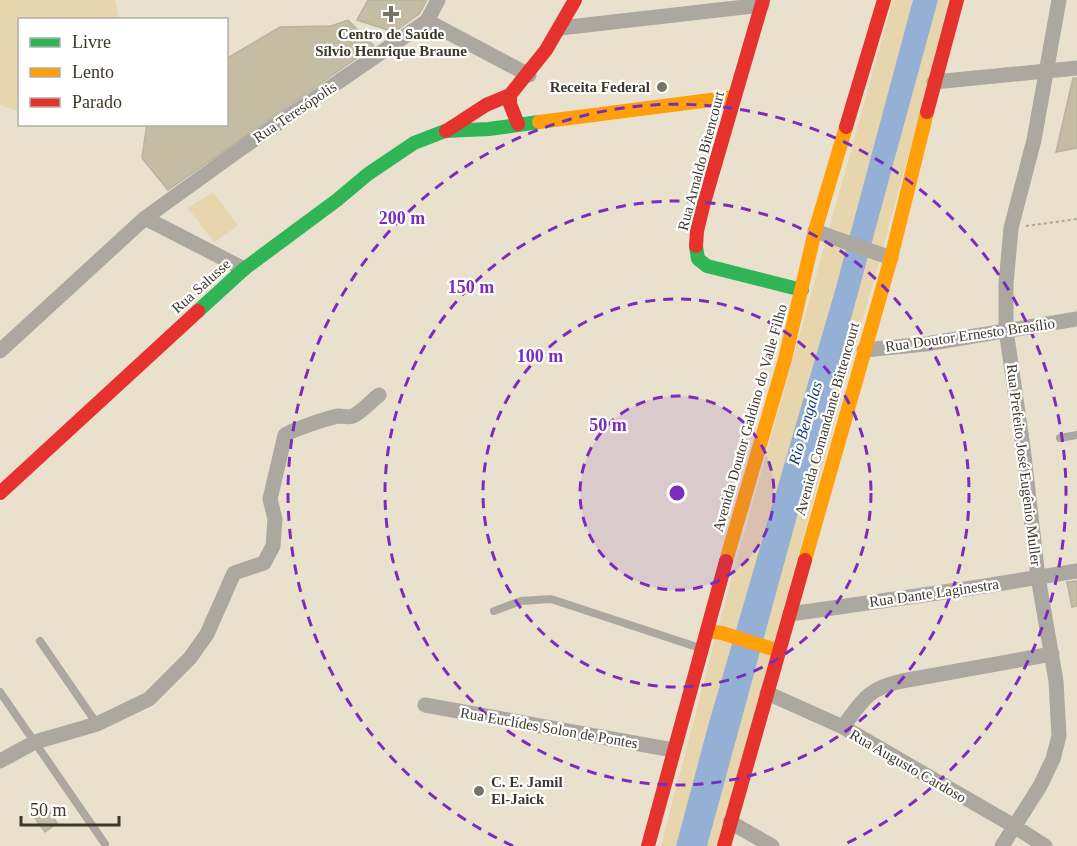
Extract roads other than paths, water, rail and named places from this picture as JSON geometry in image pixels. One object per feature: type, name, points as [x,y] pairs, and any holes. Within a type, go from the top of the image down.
[{"type":"main road","name":"Avenida Doutor Galdino do Valle Filho","points":[[648,846],[701,648],[779,380],[815,231],[884,0]]},
{"type":"main road","name":"Avenida Comandante Bittencourt","points":[[724,846],[767,693],[773,650],[790,614],[891,258],[934,82],[957,0]]},
{"type":"main road","points":[[446,131],[486,105],[510,95],[528,75],[560,28],[570,2]]},
{"type":"main road","name":"Rua Arnaldo Bitencourt","points":[[762,2],[700,220],[696,237],[696,255],[700,262],[707,266],[802,290]]},
{"type":"main road","points":[[510,95],[510,104],[518,124]]},
{"type":"main road","points":[[446,131],[489,129],[735,97]]},
{"type":"main road","name":"Rua Salusse","points":[[0,493],[244,269],[388,159],[414,143],[446,131]]},
{"type":"main road","points":[[707,631],[722,633],[773,650]]},
{"type":"street","name":"Rua Teresópolis","points":[[0,351],[145,218],[242,148],[427,21],[438,0]]},
{"type":"street","name":"Rua Prefeito José Eugênio Muller","points":[[1002,846],[1040,786],[1053,759],[1059,736],[1059,709],[1052,654],[1038,577],[1023,447],[1006,330],[1006,284],[1011,228],[1035,140],[1059,0]]},
{"type":"street","points":[[560,28],[762,2]]},
{"type":"street","points":[[427,21],[528,75]]},
{"type":"street","points":[[934,82],[1077,68]]},
{"type":"street","points":[[145,218],[244,269]]},
{"type":"street","points":[[815,231],[891,258]]},
{"type":"street","name":"Rua Doutor Ernesto Brasílio","points":[[864,350],[926,344],[1077,319]]},
{"type":"street","points":[[0,761],[35,742],[97,724],[149,699],[190,658],[207,634],[234,573],[264,562],[273,546],[275,519],[270,499],[285,435],[294,429],[337,416],[356,415],[379,395]]},
{"type":"street","name":"Rua Dante Laginestra","points":[[790,614],[1077,571]]},
{"type":"street","points":[[843,727],[860,704],[880,687],[1052,654]]},
{"type":"street","name":"Rua Augusto Cardoso","points":[[767,693],[843,727],[1045,846]]},
{"type":"street","name":"Rua Euclídes Solon de Pontes","points":[[425,705],[673,750]]},
{"type":"street","points":[[730,822],[772,846]]},
{"type":"lane","points":[[1060,438],[1077,435]]},
{"type":"lane","points":[[494,611],[521,601],[551,599],[701,648]]},
{"type":"lane","points":[[40,641],[97,724]]},
{"type":"lane","points":[[0,692],[105,844]]},
{"type":"water","name":"Rio Bengalas","points":[[913,0],[938,0],[707,846],[676,846],[708,726],[836,287]]},
{"type":"place","name":"Centro de Saúde Sílvio Henrique Braune","points":[[391,14]]},
{"type":"place","name":"Receita Federal","points":[[662,87]]},
{"type":"place","name":"C. E. Jamil El-Jaick","points":[[479,791]]}]
